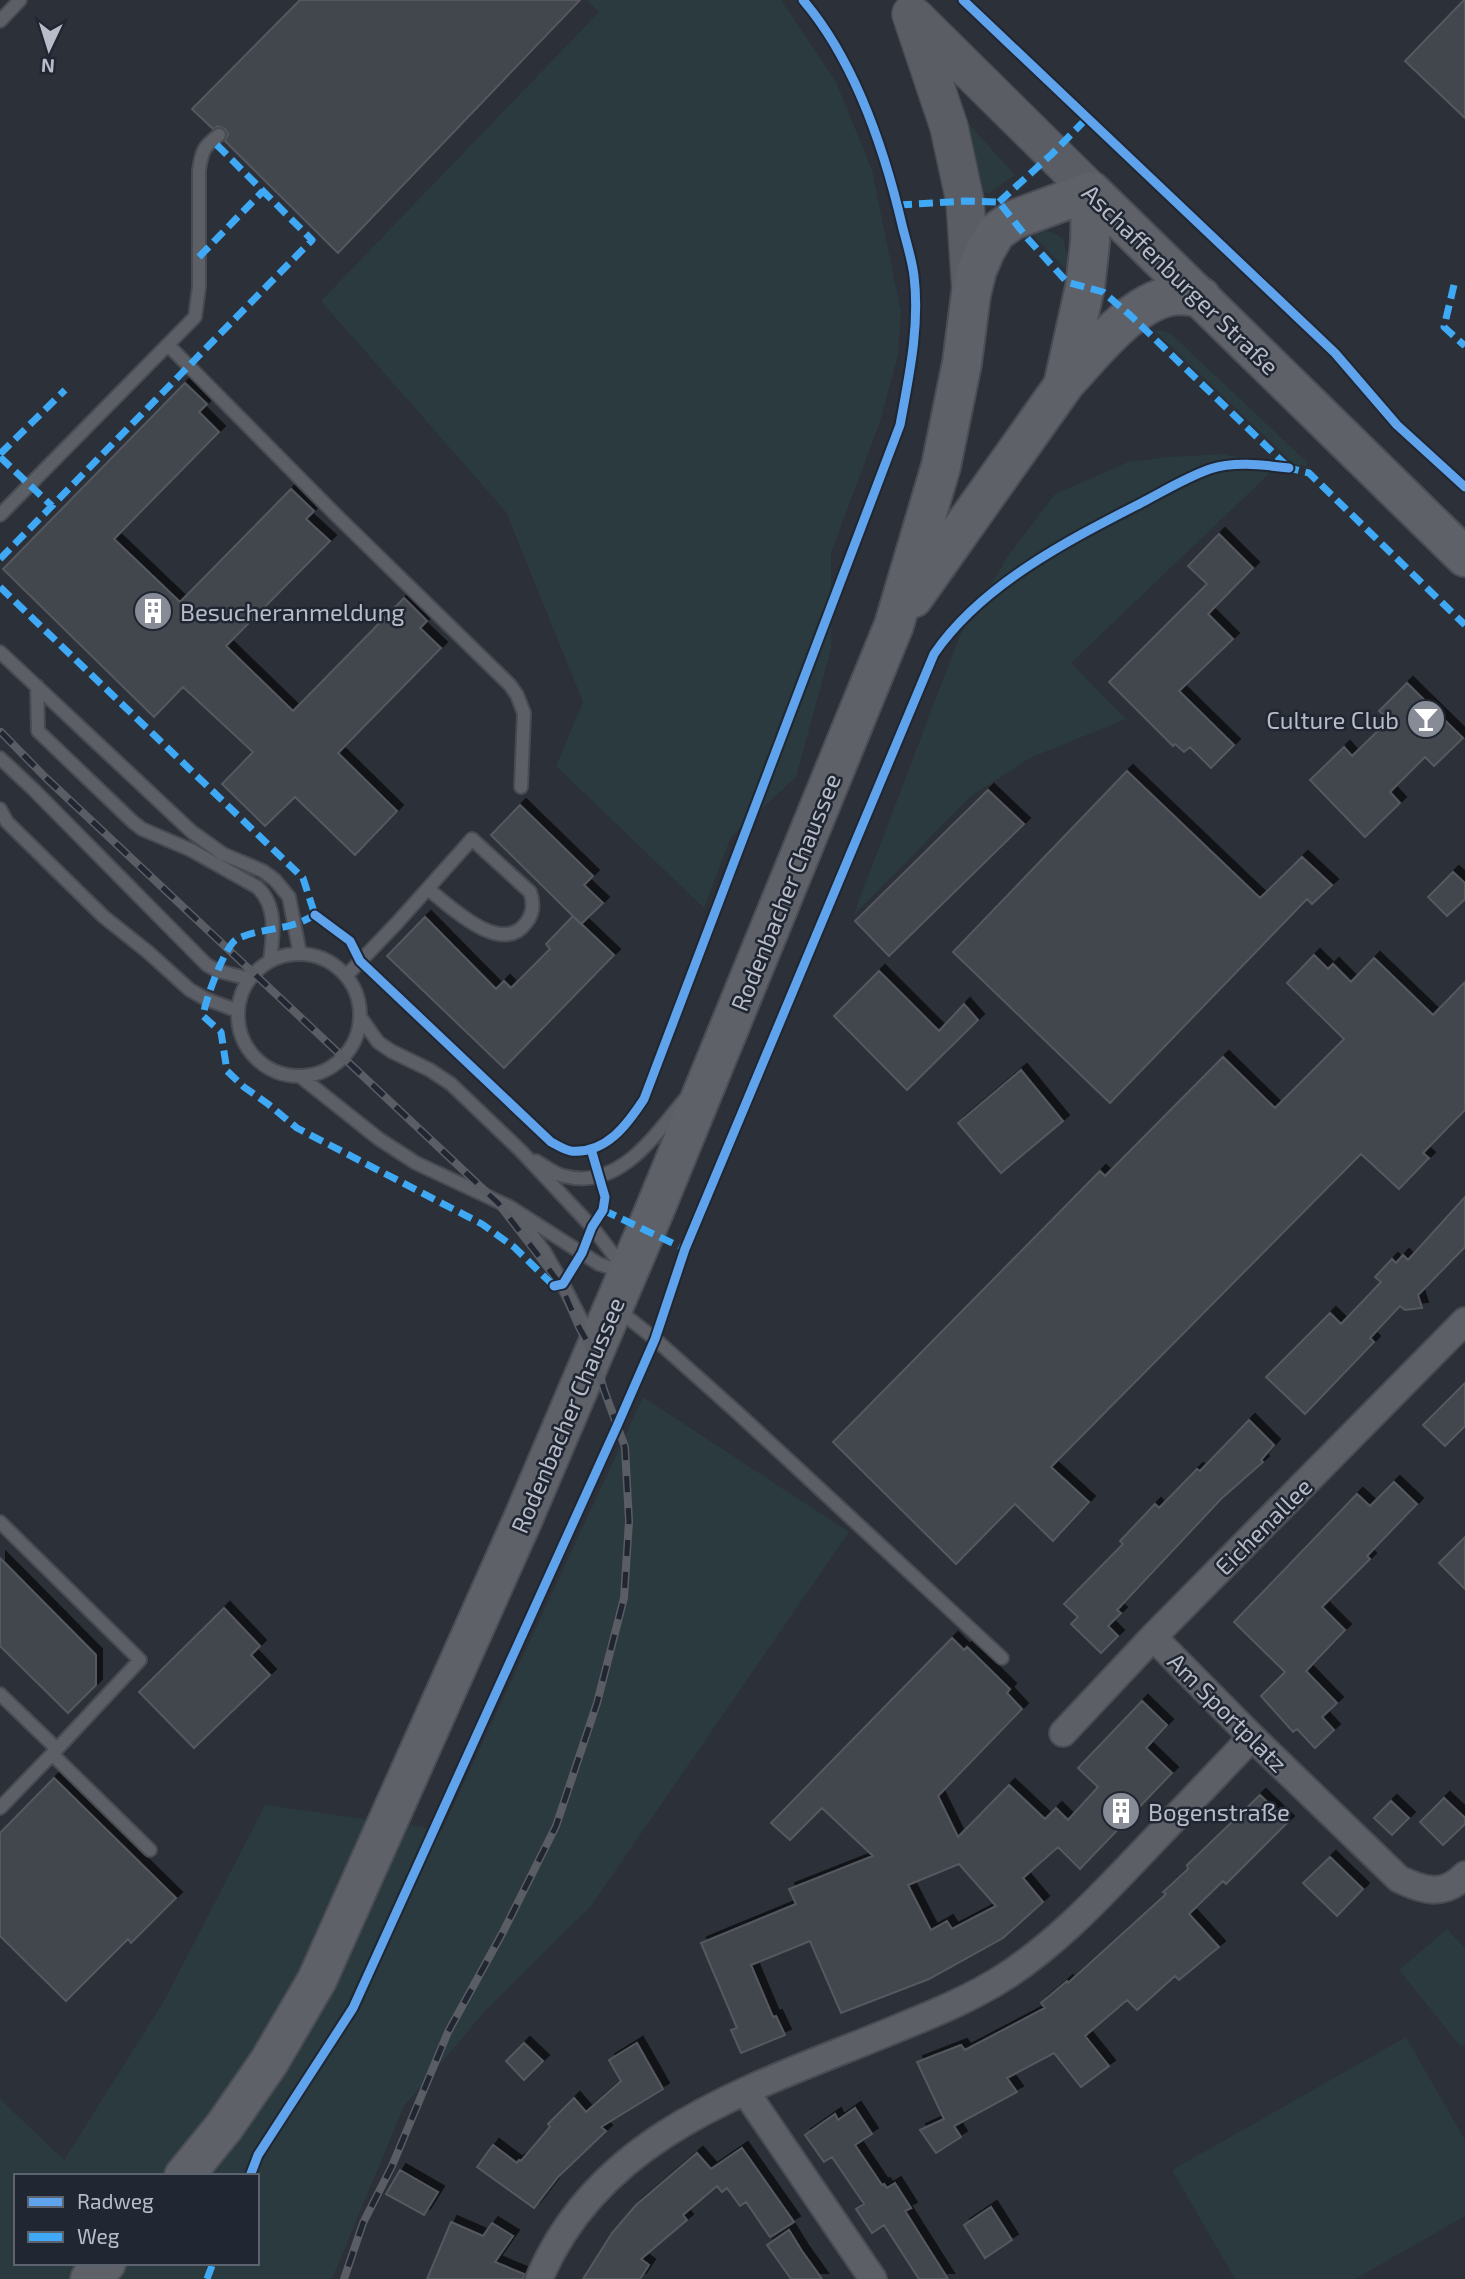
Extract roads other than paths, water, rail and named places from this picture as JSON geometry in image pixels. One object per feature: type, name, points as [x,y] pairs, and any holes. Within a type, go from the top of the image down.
[{"type":"main road","name":"Aschaffenburger Straße","points":[[904,7],[1465,557]]},
{"type":"main road","points":[[904,7],[949,127],[965,201],[971,294]]},
{"type":"main road","points":[[894,625],[941,466],[977,270],[996,232],[1013,220],[1091,191],[1090,243],[1085,287],[1063,386]]},
{"type":"main road","points":[[894,625],[1063,386],[1130,315],[1161,299],[1178,295],[1200,297]]},
{"type":"main road","name":"Rodenbacher Chaussee","points":[[186,2174],[224,2127],[269,2062],[317,1980],[523,1519],[621,1290],[894,625]]},
{"type":"main road","points":[[90,2279],[104,2265]]},
{"type":"street","name":"Eichenallee","points":[[1063,1733],[1153,1637],[1461,1332]]},
{"type":"street","name":"Am Sportplatz","points":[[1153,1637],[1399,1879],[1418,1888],[1431,1890],[1456,1884],[1465,1875]]},
{"type":"street","points":[[539,2279],[548,2256],[572,2220],[606,2180],[630,2158],[684,2121],[745,2091],[936,2012],[1003,1978],[1026,1963],[1074,1923],[1252,1737]]},
{"type":"street","points":[[745,2091],[873,2279]]},
{"type":"lane","points":[[3,12],[20,0]]},
{"type":"lane","points":[[0,515],[190,323],[198,308],[199,170],[206,145],[219,135]]},
{"type":"lane","points":[[168,345],[336,515],[510,685],[524,713],[521,787]]},
{"type":"lane","points":[[0,652],[192,832],[223,853],[263,871],[275,880],[289,897],[300,954]]},
{"type":"lane","points":[[37,686],[38,731],[133,822],[142,829],[191,850],[265,894],[274,928],[271,961]]},
{"type":"lane","points":[[0,759],[207,965],[250,979]]},
{"type":"lane","points":[[0,809],[8,822],[104,918],[148,951],[190,990],[238,1011]]},
{"type":"lane","points":[[346,976],[472,839],[530,892],[531,916],[524,927],[515,933],[494,935],[462,915],[428,888]]},
{"type":"lane","points":[[300,954],[314,956],[334,965],[355,989],[360,1005],[355,1040],[343,1058],[321,1073],[301,1077],[283,1074],[258,1061],[244,1042],[238,1011],[242,994],[258,970],[284,956],[300,954]]},
{"type":"lane","points":[[360,1018],[378,1042],[451,1084],[521,1151],[592,1227],[621,1290]]},
{"type":"lane","points":[[521,1151],[564,1176],[600,1176],[610,1172],[640,1152],[714,1064]]},
{"type":"lane","points":[[301,1077],[406,1157],[510,1207],[599,1264],[655,1339],[731,1406],[1002,1658]]},
{"type":"lane","points":[[510,1207],[551,1262],[595,1348]]},
{"type":"lane","points":[[0,1522],[140,1660],[0,1808]]},
{"type":"lane","points":[[0,1694],[150,1850]]},
{"type":"railway","points":[[1,732],[45,777],[498,1203],[561,1285],[593,1352],[625,1447],[629,1521],[624,1598],[597,1703],[556,1826],[503,1932],[448,2032],[392,2166],[363,2223],[344,2279]]},
{"type":"place","name":"Besucheranmeldung","points":[[153,611]]},
{"type":"place","name":"Culture Club","points":[[1426,719]]},
{"type":"place","name":"Bogenstraße","points":[[1121,1811]]}]
